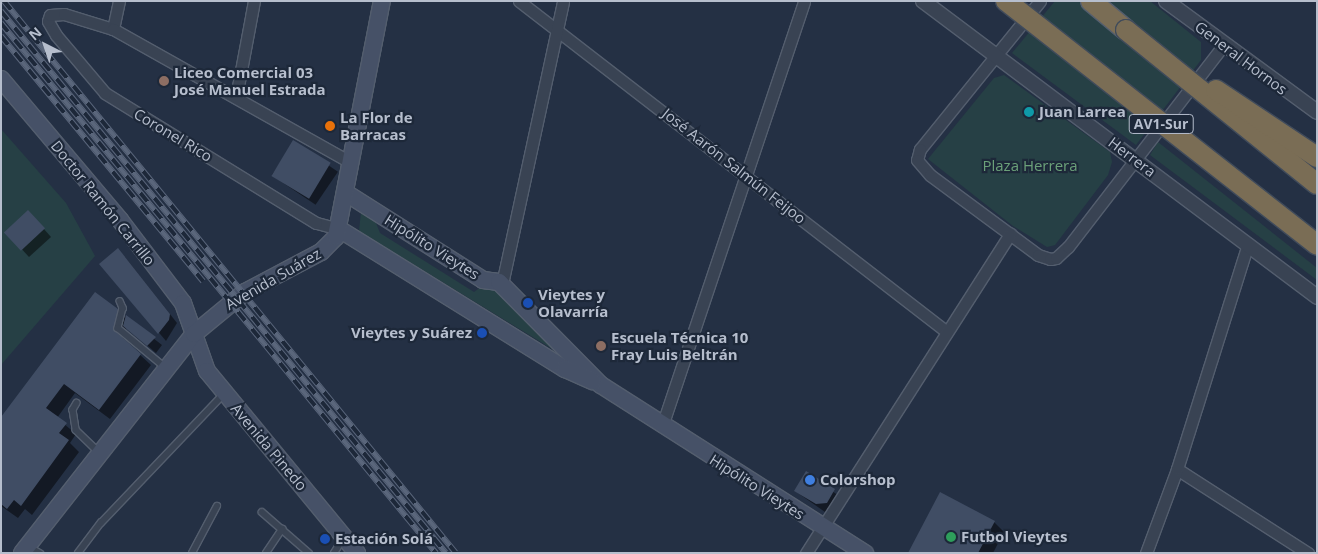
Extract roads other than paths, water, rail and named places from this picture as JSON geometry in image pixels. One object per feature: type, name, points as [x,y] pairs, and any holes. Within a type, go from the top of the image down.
[{"type":"highway","name":"AV1-Sur","points":[[1006,1],[1317,246]]},
{"type":"highway","name":"AV1-Sur","points":[[1091,1],[1317,184]]},
{"type":"highway","points":[[1126,30],[1317,157]]},
{"type":"main road","name":"Avenida Suárez","points":[[30,550],[100,452],[194,334],[245,292],[321,252],[338,229],[382,1]]},
{"type":"main road","name":"Doctor Ramón Carrillo","points":[[1,79],[120,220],[183,303],[194,334]]},
{"type":"main road","name":"Hipólito Vieytes","points":[[346,193],[483,280],[502,284],[601,384],[662,426],[865,553]]},
{"type":"main road","name":"Hipólito Vieytes","points":[[338,229],[565,369],[601,384]]},
{"type":"main road","name":"Avenida Pinedo","points":[[194,334],[206,371],[357,553]]},
{"type":"street","points":[[119,1],[113,29],[352,163]]},
{"type":"street","points":[[236,97],[254,1]]},
{"type":"street","name":"José Aarón Salmún Feijoo","points":[[519,1],[744,173],[946,332]]},
{"type":"street","points":[[502,284],[563,1]]},
{"type":"street","points":[[662,426],[744,173],[804,1]]},
{"type":"street","name":"Herrera","points":[[922,1],[1317,297]]},
{"type":"street","points":[[1040,1],[920,149],[916,160],[922,169],[1038,255],[1050,259],[1056,258],[1068,247],[1223,46]]},
{"type":"street","name":"General Hornos","points":[[1166,1],[1223,46],[1317,112]]},
{"type":"street","name":"Coronel Rico","points":[[113,29],[64,14],[50,15],[48,21],[56,35],[104,93],[316,223],[338,229]]},
{"type":"street","points":[[806,553],[1010,234]]},
{"type":"street","points":[[1146,553],[1177,469],[1248,244]]},
{"type":"street","points":[[1177,469],[1308,553]]},
{"type":"lane","points":[[120,301],[124,308],[118,328],[165,368]]},
{"type":"lane","points":[[78,553],[101,523],[224,394]]},
{"type":"lane","points":[[77,403],[73,410],[76,430],[100,452]]},
{"type":"lane","points":[[192,553],[217,506]]},
{"type":"lane","points":[[262,512],[309,553]]},
{"type":"lane","points":[[266,553],[282,530]]},
{"type":"lane","points":[[334,553],[344,537]]},
{"type":"railway","points":[[4,1],[456,553]]},
{"type":"railway","points":[[1,11],[446,553]]},
{"type":"railway","points":[[1,23],[436,553]]},
{"type":"railway","points":[[1,36],[203,281]]},
{"type":"place","name":"Liceo Comercial 03 José Manuel Estrada","points":[[164,81]]},
{"type":"place","name":"Juan Larrea","points":[[1029,112]]},
{"type":"place","name":"La Flor de Barracas","points":[[330,126]]},
{"type":"place","name":"Vieytes y Olavarría","points":[[528,303]]},
{"type":"place","name":"Vieytes y Suárez","points":[[482,333]]},
{"type":"place","name":"Escuela Técnica 10 Fray Luis Beltrán","points":[[601,346]]},
{"type":"place","name":"Colorshop","points":[[810,480]]},
{"type":"place","name":"Futbol Vieytes","points":[[951,537]]},
{"type":"place","name":"Estación Solá","points":[[325,539]]},
{"type":"park label","name":"Plaza Herrera","points":[[1030,166]]}]
